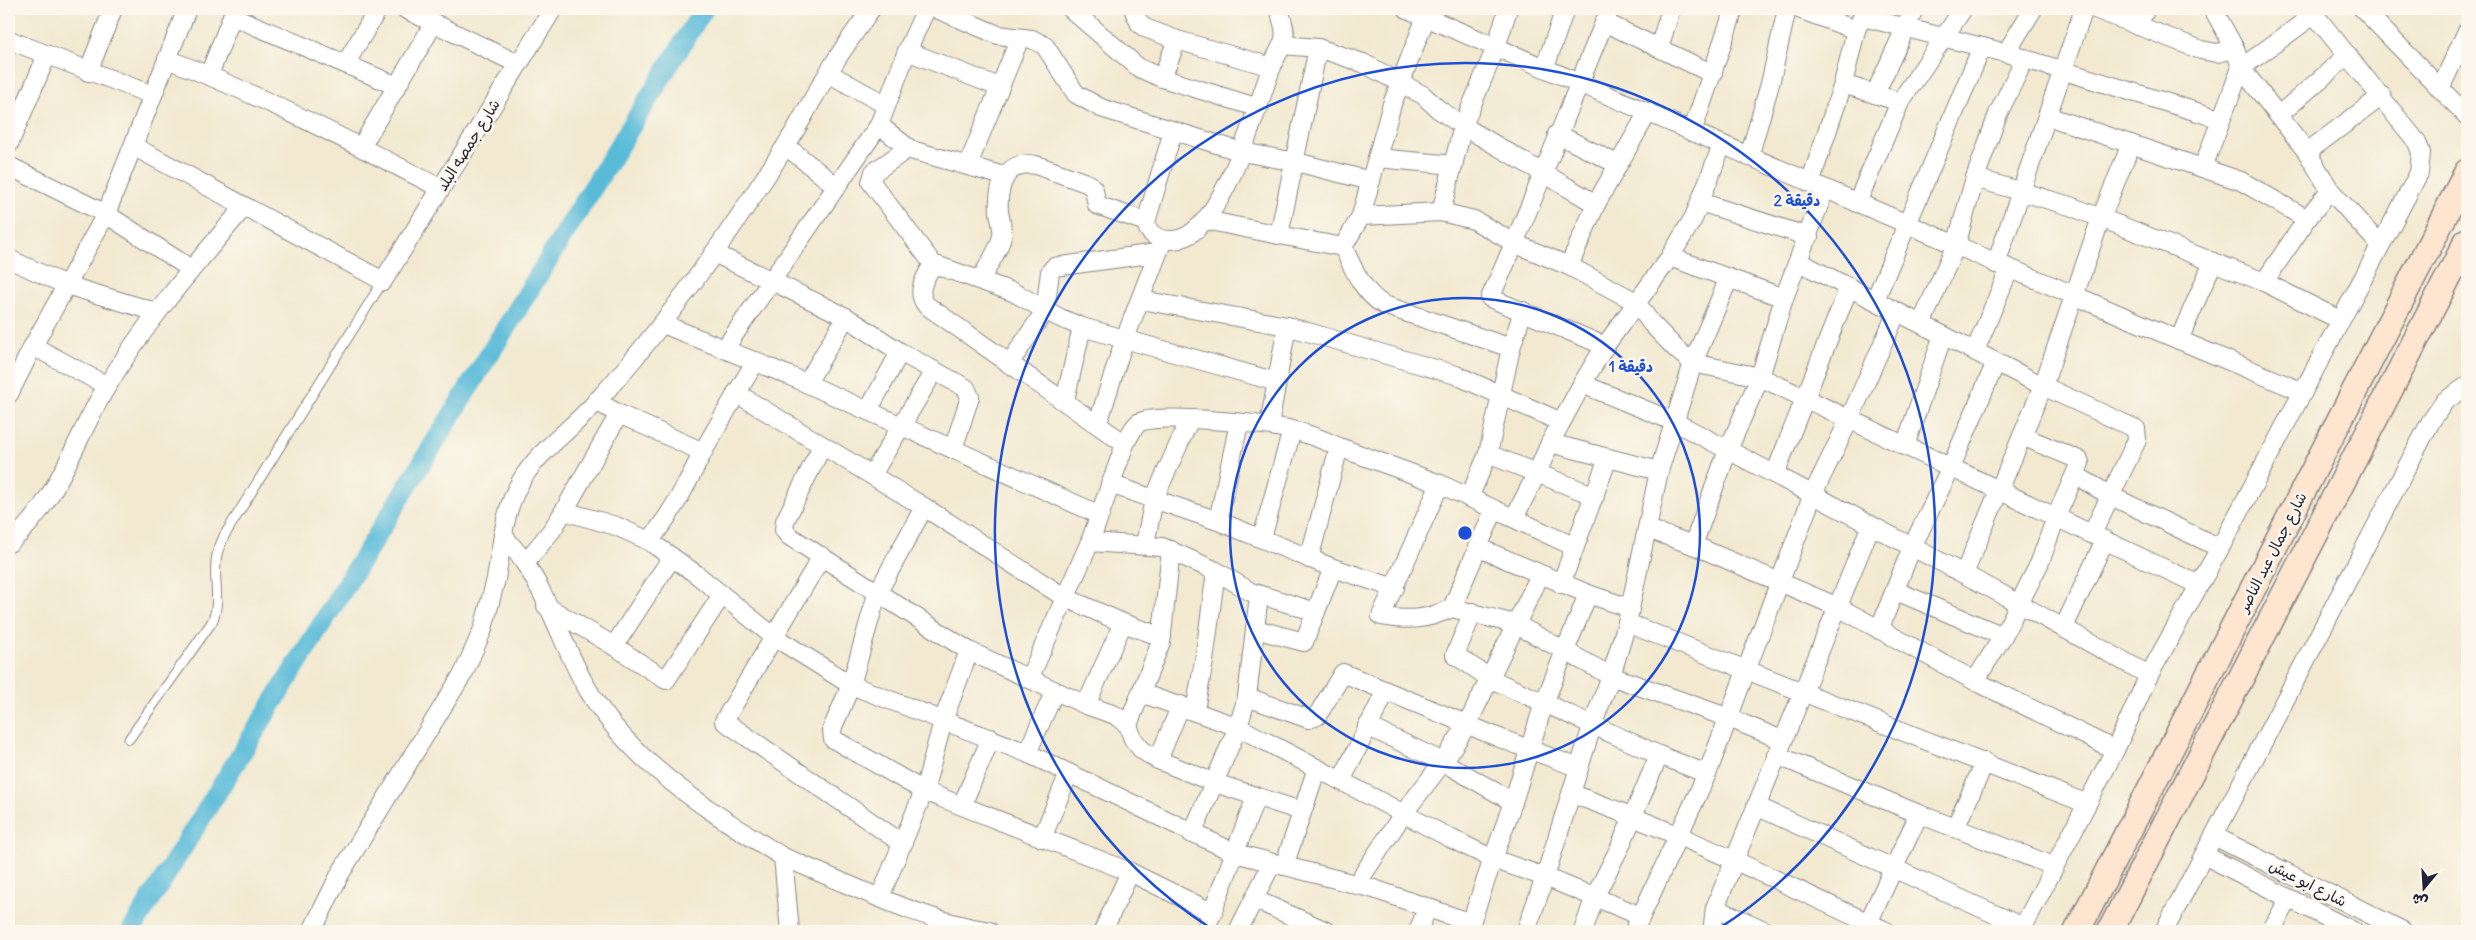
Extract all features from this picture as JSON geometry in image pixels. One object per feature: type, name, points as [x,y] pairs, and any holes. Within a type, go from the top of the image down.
[{"type":"main road","name":"شارع جمال عبد الناصر","points":[[2077,931],[2467,172]]},
{"type":"main road","name":"شارع جمال عبد الناصر","points":[[2110,931],[2458,272],[2467,241]]},
{"type":"street","points":[[88,72],[113,9]]},
{"type":"street","points":[[9,394],[33,346],[106,214],[187,9]]},
{"type":"street","points":[[346,63],[378,9]]},
{"type":"street","points":[[405,9],[518,64]]},
{"type":"street","points":[[312,931],[340,874],[464,672],[483,629],[507,510],[515,488],[543,452],[596,401],[663,324],[714,253],[786,146],[828,73],[871,9]]},
{"type":"street","points":[[725,348],[879,125],[907,51],[926,9]]},
{"type":"street","points":[[937,9],[998,35],[1039,41],[1045,46],[1076,94],[1083,100],[1101,108],[1242,152],[1296,162],[1371,181]]},
{"type":"street","points":[[1133,9],[1140,24],[1145,28],[1177,40],[1272,66]]},
{"type":"street","points":[[1407,9],[1956,245],[2002,267],[2074,295],[2303,392]]},
{"type":"street","points":[[1441,212],[1464,126],[1496,47],[1508,9]]},
{"type":"street","points":[[1545,67],[1565,9]]},
{"type":"street","points":[[1659,48],[1671,9]]},
{"type":"street","points":[[1692,132],[1734,9]]},
{"type":"street","points":[[1749,156],[1770,84],[1799,9],[1862,18],[1905,29],[1945,36],[1982,48],[2025,58],[2220,119]]},
{"type":"street","points":[[1875,94],[1914,9]]},
{"type":"street","points":[[1857,203],[1900,102],[1963,9]]},
{"type":"street","points":[[2006,53],[2033,9]]},
{"type":"street","points":[[1974,351],[2002,267],[2021,193],[2084,9]]},
{"type":"street","points":[[2095,9],[2210,53],[2235,49]]},
{"type":"street","points":[[2137,26],[2146,9]]},
{"type":"street","points":[[2214,9],[2235,49],[2241,68],[2279,114],[2330,190],[2380,245]]},
{"type":"street","points":[[2363,9],[2467,116]]},
{"type":"street","points":[[1009,364],[1045,311],[1050,272],[1054,267],[1160,246],[1184,239],[1205,220],[1242,152],[1259,108],[1272,66],[1282,45],[1285,32],[1278,10]]},
{"type":"street","name":"شارع جمصه البلد","points":[[383,281],[518,64],[546,11]]},
{"type":"street","points":[[1080,11],[1139,68],[1162,78],[1259,108]]},
{"type":"street","points":[[209,75],[233,12],[397,86]]},
{"type":"street","points":[[1756,806],[2022,929],[2085,803],[2115,750],[2149,675],[2220,548],[2419,173],[2422,163],[2417,142],[2382,96],[2312,12],[2241,68],[2203,167]]},
{"type":"street","points":[[1605,346],[1490,298],[1516,244],[1558,134],[1607,15],[1659,48],[1713,74]]},
{"type":"street","points":[[1343,247],[1361,216],[1399,82],[1426,17]]},
{"type":"street","points":[[1693,545],[1728,450],[1760,377],[1784,298],[1809,237],[1817,186],[1862,18]]},
{"type":"street","points":[[361,147],[434,23]]},
{"type":"street","points":[[2440,89],[2467,31]]},
{"type":"street","points":[[968,165],[1020,38]]},
{"type":"street","points":[[9,40],[88,72],[152,95]]},
{"type":"street","points":[[1162,78],[1177,40]]},
{"type":"street","points":[[1282,45],[1318,48],[1363,63],[1423,95],[1464,126],[1544,171],[1596,204]]},
{"type":"street","points":[[1280,235],[1318,48]]},
{"type":"street","points":[[1875,300],[1982,48]]},
{"type":"street","points":[[907,51],[999,87]]},
{"type":"street","points":[[9,144],[47,55]]},
{"type":"street","points":[[2279,114],[2348,55]]},
{"type":"street","points":[[1921,324],[1956,245],[1975,178],[1998,114],[2025,58]]},
{"type":"street","points":[[167,60],[209,75],[361,147],[440,188]]},
{"type":"street","points":[[828,73],[886,105]]},
{"type":"street","points":[[1843,84],[1900,102]]},
{"type":"street","points":[[2306,152],[2382,96]]},
{"type":"street","points":[[1569,266],[1596,204],[1648,112]]},
{"type":"street","points":[[2047,116],[2242,181],[2307,219]]},
{"type":"street","points":[[879,125],[907,149],[1004,176]]},
{"type":"street","points":[[1160,246],[1146,222],[1173,131]]},
{"type":"street","points":[[1558,134],[1617,164]]},
{"type":"street","points":[[1964,574],[2043,386],[2101,218],[2131,144]]},
{"type":"street","points":[[1514,518],[1538,473],[1550,443],[1582,384],[1605,346],[1670,257],[1694,218],[1722,145]]},
{"type":"street","points":[[133,146],[383,281]]},
{"type":"street","points":[[786,146],[837,187]]},
{"type":"street","points":[[907,149],[874,172],[871,182],[933,264],[1026,298],[1045,311],[1082,328],[1277,382]]},
{"type":"street","points":[[1378,158],[1454,165]]},
{"type":"street","points":[[980,280],[1002,237],[999,199],[1004,176],[1016,165],[1028,163],[1036,165],[1089,184],[1094,190],[1095,203],[1100,207],[1146,222]]},
{"type":"street","points":[[9,166],[106,214],[191,269]]},
{"type":"street","points":[[1975,178],[2070,206],[2101,218],[2264,282],[2340,320]]},
{"type":"street","points":[[2264,282],[2307,219],[2330,190]]},
{"type":"street","points":[[1700,202],[1809,237]]},
{"type":"street","points":[[9,543],[16,527],[62,473],[107,386],[156,312],[244,207]]},
{"type":"street","points":[[1361,216],[1441,212],[1474,220],[1516,244],[1569,266],[1636,302],[1651,323],[1677,350],[1693,362],[1760,377],[2199,585]]},
{"type":"street","points":[[1205,220],[1343,247],[1374,299],[1384,305],[1511,348]]},
{"type":"street","points":[[1098,424],[1124,341],[1160,246]]},
{"type":"street","points":[[714,253],[846,317],[900,352],[966,388],[970,398],[953,449]]},
{"type":"street","points":[[1670,257],[1784,298]]},
{"type":"street","points":[[9,259],[66,286],[156,312]]},
{"type":"street","points":[[1799,262],[2043,386],[2136,429],[2137,440],[2111,496],[2099,537],[2064,627]]},
{"type":"street","points":[[2179,340],[2213,262]]},
{"type":"street","points":[[933,264],[920,294],[926,305],[1009,364],[1065,400],[1124,444]]},
{"type":"street","points":[[1526,931],[1572,794],[1593,723],[1611,676],[1628,615],[1660,471],[1693,362],[1729,278]]},
{"type":"street","points":[[1775,474],[1849,287]]},
{"type":"street","points":[[1141,300],[1287,326],[1456,375],[1561,422]]},
{"type":"street","points":[[1469,498],[1488,454],[1511,348],[1523,311]]},
{"type":"street","points":[[1141,693],[1238,727],[1403,814],[1493,858],[1595,896],[1638,924],[1707,774],[1812,494],[1849,420],[1897,312]]},
{"type":"street","points":[[807,383],[846,317]]},
{"type":"street","points":[[663,324],[807,383],[1100,515]]},
{"type":"street","points":[[1269,425],[1287,326]]},
{"type":"street","points":[[1065,400],[1082,328]]},
{"type":"street","points":[[1905,446],[1943,335]]},
{"type":"street","points":[[33,346],[107,386]]},
{"type":"street","points":[[868,411],[900,352]]},
{"type":"street","points":[[649,541],[679,501],[703,452],[756,361]]},
{"type":"street","points":[[1880,630],[1912,547],[1951,467],[1996,362]]},
{"type":"street","points":[[872,475],[934,372]]},
{"type":"street","points":[[1582,384],[1675,422],[2064,627],[2149,675]]},
{"type":"street","points":[[2168,930],[2204,855],[2431,421],[2445,400],[2467,386]]},
{"type":"street","points":[[736,393],[924,507],[1064,597],[1123,623],[1162,637]]},
{"type":"street","points":[[596,401],[619,414],[703,452]]},
{"type":"street","points":[[524,563],[552,530],[619,414]]},
{"type":"street","points":[[1029,679],[1090,542],[1124,444],[1137,424],[1150,420],[1190,420],[1269,425],[1292,430],[1440,484],[1575,548]]},
{"type":"street","points":[[1145,544],[1154,499],[1190,420]]},
{"type":"street","points":[[1218,520],[1239,423]]},
{"type":"street","points":[[1262,538],[1292,430]]},
{"type":"street","points":[[1975,681],[2003,636],[2040,562],[2056,517],[2080,460],[2022,436]]},
{"type":"street","points":[[1550,443],[1660,471]]},
{"type":"street","points":[[822,446],[785,521],[784,530],[788,536],[969,651],[1054,691],[1115,715],[1128,725],[1137,744],[1158,760],[1215,783],[1301,811]]},
{"type":"street","points":[[1309,559],[1339,447]]},
{"type":"street","points":[[1488,454],[1595,496]]},
{"type":"street","points":[[1561,584],[1608,458]]},
{"type":"street","points":[[2075,475],[2111,496],[2220,548]]},
{"type":"street","points":[[1110,484],[1218,520],[1309,559],[1395,588]]},
{"type":"street","points":[[1440,484],[1382,616],[1416,620],[1437,615],[1452,608],[1515,624],[1611,676],[1729,718],[1779,748],[1919,814],[2053,866]]},
{"type":"street","points":[[924,507],[877,594],[851,685],[832,729],[833,739],[924,791],[1130,872],[1213,913]]},
{"type":"street","points":[[1452,608],[1494,510]]},
{"type":"street","points":[[564,511],[625,529],[649,541],[722,595],[773,636],[851,685],[1027,753],[1192,834],[1235,853],[1356,885],[1428,907],[1470,927],[1513,802],[1544,703],[1566,653],[1588,594]]},
{"type":"street","points":[[1712,931],[1715,908],[1734,859],[1871,525]]},
{"type":"street","points":[[1648,529],[1693,545],[1838,607],[1975,681],[2115,750]]},
{"type":"street","points":[[503,535],[524,563],[583,682],[621,734],[678,788],[710,812],[783,857],[880,897],[959,926],[990,931]]},
{"type":"street","points":[[1090,542],[1145,544],[1171,550],[1259,595],[1316,612]]},
{"type":"street","points":[[1477,547],[1588,594],[1628,615],[1747,670],[1898,730],[1985,762],[2085,803]]},
{"type":"street","points":[[1128,725],[1162,637],[1171,550]]},
{"type":"street","points":[[822,556],[724,721],[903,844]]},
{"type":"street","points":[[614,646],[672,557]]},
{"type":"street","points":[[1255,629],[1304,642],[1333,568]]},
{"type":"street","points":[[1158,760],[1188,708],[1204,661],[1216,572]]},
{"type":"street","points":[[1356,885],[1403,814],[1443,762],[1467,725],[1540,575]]},
{"type":"street","points":[[1896,590],[2003,636]]},
{"type":"street","points":[[546,606],[614,646],[666,680],[722,595]]},
{"type":"street","points":[[1192,834],[1238,727],[1247,697],[1259,595]]},
{"type":"street","points":[[1473,612],[1455,655],[1491,679],[1593,723],[1659,755],[1707,774]]},
{"type":"street","points":[[1086,705],[1123,623]]},
{"type":"street","points":[[880,897],[924,791],[943,721],[969,651]]},
{"type":"street","points":[[1247,697],[1309,719],[1317,716],[1342,673],[1467,725],[1579,768]]},
{"type":"street","points":[[1027,753],[1054,691]]},
{"type":"street","points":[[1341,781],[1386,691]]},
{"type":"street","points":[[1367,726],[1443,762],[1513,802]]},
{"type":"street","points":[[962,806],[990,738]]},
{"type":"street","points":[[1583,931],[1595,896],[1620,847],[1659,755]]},
{"type":"street","points":[[1955,828],[1985,762]]},
{"type":"street","points":[[1238,931],[1278,865],[1317,768]]},
{"type":"street","points":[[1042,838],[1069,773]]},
{"type":"street","points":[[1572,794],[1632,815],[1678,837],[1734,859],[1886,931]]},
{"type":"street","points":[[1205,931],[1256,797]]},
{"type":"street","points":[[1868,923],[1895,870],[1919,814]]},
{"type":"street","name":"شارع ابو عيش","points":[[2214,836],[2403,931]]},
{"type":"street","name":"شارع ابو عيش","points":[[2204,855],[2352,931]]},
{"type":"street","points":[[783,857],[790,931]]},
{"type":"street","points":[[1103,931],[1130,872]]},
{"type":"street","points":[[2271,931],[2289,899]]},
{"type":"street","points":[[1256,900],[1326,931]]},
{"type":"street","points":[[1418,931],[1428,907]]},
{"type":"street","points":[[1715,908],[1766,931]]},
{"type":"lane","points":[[129,740],[212,622],[218,600],[215,575],[217,554],[224,536],[383,281]]},
{"type":"waterway","points":[[131,931],[704,9]]}]
